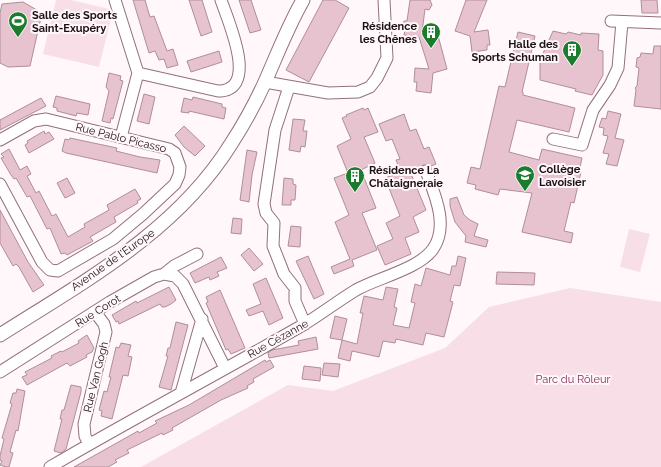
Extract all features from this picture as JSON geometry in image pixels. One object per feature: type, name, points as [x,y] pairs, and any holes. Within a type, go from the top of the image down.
[{"type":"street","points":[[115,0],[138,73],[121,137]]},
{"type":"street","points":[[138,73],[218,91],[225,91],[232,87],[238,77],[240,62],[221,0]]},
{"type":"street","name":"Avenue de l'Europe","points":[[0,335],[122,256],[176,212],[201,185],[226,152],[265,82],[303,0]]},
{"type":"street","points":[[265,82],[334,93],[358,92],[370,87],[377,78],[387,58],[384,0]]},
{"type":"street","points":[[611,21],[661,22]]},
{"type":"street","points":[[553,139],[582,145],[592,110],[610,85],[618,68],[622,22]]},
{"type":"street","points":[[289,87],[275,130],[264,204],[266,213],[274,222],[272,242],[274,249],[284,274],[295,288],[295,301],[305,324]]},
{"type":"street","name":"Rue Pablo Picasso","points":[[0,140],[34,121],[46,119],[172,151],[179,160],[178,178],[175,184],[143,214],[118,235],[62,269],[50,270],[44,266],[0,184]]},
{"type":"street","name":"Rue Cézanne","points":[[50,467],[305,324],[354,291],[421,260],[432,250],[438,237],[440,214],[436,196],[426,171]]},
{"type":"street","name":"Rue Corot","points":[[2,367],[147,281],[164,274],[174,266],[197,254]]},
{"type":"street","points":[[164,274],[175,276],[182,281],[225,368]]},
{"type":"street","name":"Rue Van Gogh","points":[[89,444],[85,436],[84,424],[106,332],[104,324],[95,312]]},
{"type":"street","points":[[181,393],[202,319]]},
{"type":"green space","points":[[56,0],[71,0],[113,10],[99,67],[43,54]]},
{"type":"green space","points":[[629,229],[650,234],[640,272],[620,267]]},
{"type":"green space","name":"Parc du Rôleur","points":[[570,288],[661,302],[661,467],[141,467],[288,385],[333,391],[445,348],[489,307]]},
{"type":"building","points":[[133,0],[145,0],[150,17],[154,16],[167,51],[173,49],[178,65],[167,68],[164,59],[159,60],[155,51],[149,53]]},
{"type":"building","points":[[189,0],[202,0],[212,32],[201,36]]},
{"type":"building","points":[[239,0],[251,0],[261,30],[250,33]]},
{"type":"building","points":[[323,0],[335,0],[349,8],[309,82],[286,70]]},
{"type":"building","name":"Résidence les Chênes","points":[[410,0],[430,0],[432,5],[429,10],[425,9],[422,32],[436,28],[447,69],[433,73],[431,93],[416,91],[417,82],[414,82],[415,68],[429,69],[419,37],[404,35],[405,30],[402,30],[404,21],[407,21]]},
{"type":"building","points":[[466,0],[487,0],[474,32],[488,30],[490,45],[487,45],[487,50],[472,52],[470,36],[455,31]]},
{"type":"building","points":[[641,0],[657,0],[658,13],[642,13]]},
{"type":"building","name":"Salle des Sports Saint-Exupéry","points":[[23,2],[42,13],[30,66],[8,67],[0,63],[0,13],[2,4]]},
{"type":"building","name":"Halle des Sports Schuman","points":[[553,31],[581,35],[581,33],[599,34],[598,50],[603,51],[603,75],[592,95],[575,91],[576,89],[540,80],[540,60]]},
{"type":"building","points":[[518,32],[535,36],[522,92],[523,95],[575,108],[569,132],[517,120],[509,152],[539,160],[542,149],[582,158],[579,172],[581,172],[574,203],[571,202],[564,231],[573,233],[571,243],[522,232],[532,193],[500,189],[498,195],[475,189],[476,185],[467,183],[471,167],[480,169],[499,86],[505,87]]},
{"type":"building","points":[[654,46],[661,46],[661,109],[634,106],[635,88],[637,86],[639,68],[636,67],[637,58],[640,57],[641,53],[653,54]]},
{"type":"building","points":[[219,51],[222,62],[191,72],[187,61]]},
{"type":"building","points":[[109,73],[121,76],[120,80],[123,81],[113,119],[111,118],[110,123],[102,121],[109,91],[106,87]]},
{"type":"building","points":[[144,94],[155,97],[149,124],[137,121]]},
{"type":"building","points":[[56,96],[90,104],[88,115],[77,113],[76,116],[57,111],[57,108],[53,107]]},
{"type":"building","points":[[193,97],[222,104],[222,107],[226,108],[224,119],[189,111],[189,113],[181,112],[184,98],[192,100]]},
{"type":"building","points":[[41,98],[46,106],[0,130],[0,120]]},
{"type":"building","points":[[363,108],[364,110],[368,108],[378,132],[364,137],[375,163],[361,170],[376,208],[362,213],[377,250],[352,260],[354,266],[334,274],[331,267],[350,259],[335,222],[349,215],[334,178],[348,173],[337,146],[351,139],[342,118]]},
{"type":"building","points":[[608,111],[621,114],[615,138],[624,140],[617,166],[606,164],[609,154],[603,153],[608,136],[603,135],[604,128],[599,127],[602,118],[606,119]]},
{"type":"building","points":[[404,114],[410,131],[416,129],[424,149],[429,147],[436,164],[431,166],[423,165],[419,171],[411,174],[426,210],[413,217],[419,232],[405,238],[411,254],[385,265],[377,246],[393,239],[386,223],[400,216],[385,178],[401,172],[396,160],[400,159],[392,139],[386,141],[379,124]]},
{"type":"building","points":[[293,119],[305,120],[303,131],[307,131],[305,147],[301,146],[300,152],[289,150]]},
{"type":"building","points":[[184,126],[205,146],[195,156],[184,147],[175,135]]},
{"type":"building","points":[[44,131],[45,134],[49,132],[54,139],[29,153],[25,145],[28,143],[27,141]]},
{"type":"building","points":[[70,138],[117,148],[116,151],[140,157],[160,160],[157,173],[66,153],[62,151],[65,139],[69,140]]},
{"type":"building","points":[[9,149],[20,170],[27,166],[31,174],[27,176],[36,193],[39,191],[52,216],[56,214],[68,237],[85,227],[84,224],[109,210],[107,205],[135,189],[141,199],[137,201],[138,203],[114,217],[116,222],[90,237],[93,241],[67,255],[65,253],[61,254],[50,228],[47,229],[30,196],[27,197],[16,178],[14,179],[11,175],[1,158],[4,157],[1,154]]},
{"type":"building","points":[[247,150],[257,152],[252,175],[249,202],[240,200]]},
{"type":"building","points":[[67,178],[75,193],[65,198],[57,183]]},
{"type":"building","points":[[284,178],[293,179],[293,184],[296,185],[295,200],[291,200],[291,205],[282,205]]},
{"type":"building","points":[[457,197],[464,215],[478,224],[474,236],[488,240],[486,247],[465,242],[466,236],[455,222],[450,206],[450,199]]},
{"type":"building","points":[[0,210],[28,262],[44,285],[33,292],[19,267],[16,264],[13,266],[0,243]]},
{"type":"building","points":[[233,218],[242,219],[241,234],[231,233]]},
{"type":"building","points":[[291,226],[301,227],[300,247],[288,246]]},
{"type":"building","points":[[249,248],[263,264],[254,271],[241,255]]},
{"type":"building","points":[[308,256],[324,294],[314,299],[296,261]]},
{"type":"building","points":[[458,256],[466,258],[460,286],[454,285],[450,301],[453,302],[444,337],[426,333],[423,345],[396,339],[395,343],[383,341],[379,357],[352,351],[350,361],[338,358],[342,340],[357,344],[363,313],[360,313],[364,296],[383,300],[386,287],[398,289],[394,307],[397,308],[393,325],[409,328],[415,303],[411,302],[415,284],[421,286],[426,268],[450,275],[452,266],[456,266]]},
{"type":"building","points":[[221,257],[227,268],[217,272],[219,276],[210,280],[209,277],[195,283],[190,273]]},
{"type":"building","points":[[497,272],[535,273],[534,285],[496,284]]},
{"type":"building","points":[[266,278],[283,318],[269,325],[263,311],[249,316],[246,310],[261,304],[253,284]]},
{"type":"building","points":[[169,287],[176,300],[171,304],[162,307],[160,304],[119,324],[118,321],[116,322],[112,315],[136,301],[137,303]]},
{"type":"building","points":[[220,290],[245,348],[231,354],[228,349],[226,350],[206,303],[208,302],[206,297]]},
{"type":"building","points":[[335,316],[347,319],[342,340],[330,338]]},
{"type":"building","points":[[176,322],[188,325],[171,390],[159,387]]},
{"type":"building","points":[[87,335],[94,348],[92,352],[86,355],[87,357],[70,366],[67,363],[27,385],[22,377],[27,375],[25,372],[52,358],[51,356],[79,343],[78,341]]},
{"type":"building","points":[[316,337],[318,349],[269,358],[268,353],[272,350],[299,345],[298,341]]},
{"type":"building","points":[[121,343],[131,345],[128,356],[132,357],[128,376],[123,375],[112,419],[101,416],[102,411],[99,410],[104,391],[107,392],[116,347],[119,348]]},
{"type":"building","points":[[265,360],[266,362],[270,360],[274,367],[253,379],[254,382],[247,386],[248,388],[221,400],[172,428],[173,430],[163,435],[162,433],[127,450],[129,453],[115,460],[117,462],[108,467],[74,467],[138,431],[139,433],[157,423],[155,421],[189,405]]},
{"type":"building","points":[[324,363],[340,364],[338,377],[322,375]]},
{"type":"building","points":[[304,366],[321,368],[320,381],[302,379]]},
{"type":"building","points":[[71,385],[81,387],[81,392],[66,449],[61,453],[54,451],[62,419],[60,419],[62,410],[64,410]]},
{"type":"building","points":[[17,389],[25,391],[18,431],[16,430],[10,452],[13,453],[9,467],[6,467],[0,465],[2,461],[0,460],[0,456],[4,439],[2,438],[12,404],[10,403],[13,393],[16,393]]},
{"type":"place","name":"Salle des Sports Saint-Exupéry","points":[[18,38]]},
{"type":"place","name":"Résidence les Chênes","points":[[431,49]]},
{"type":"place","name":"Halle des Sports Schuman","points":[[572,67]]},
{"type":"place","name":"Collège Lavoisier","points":[[525,192]]},
{"type":"place","name":"Résidence La Châtaigneraie","points":[[355,193]]}]
